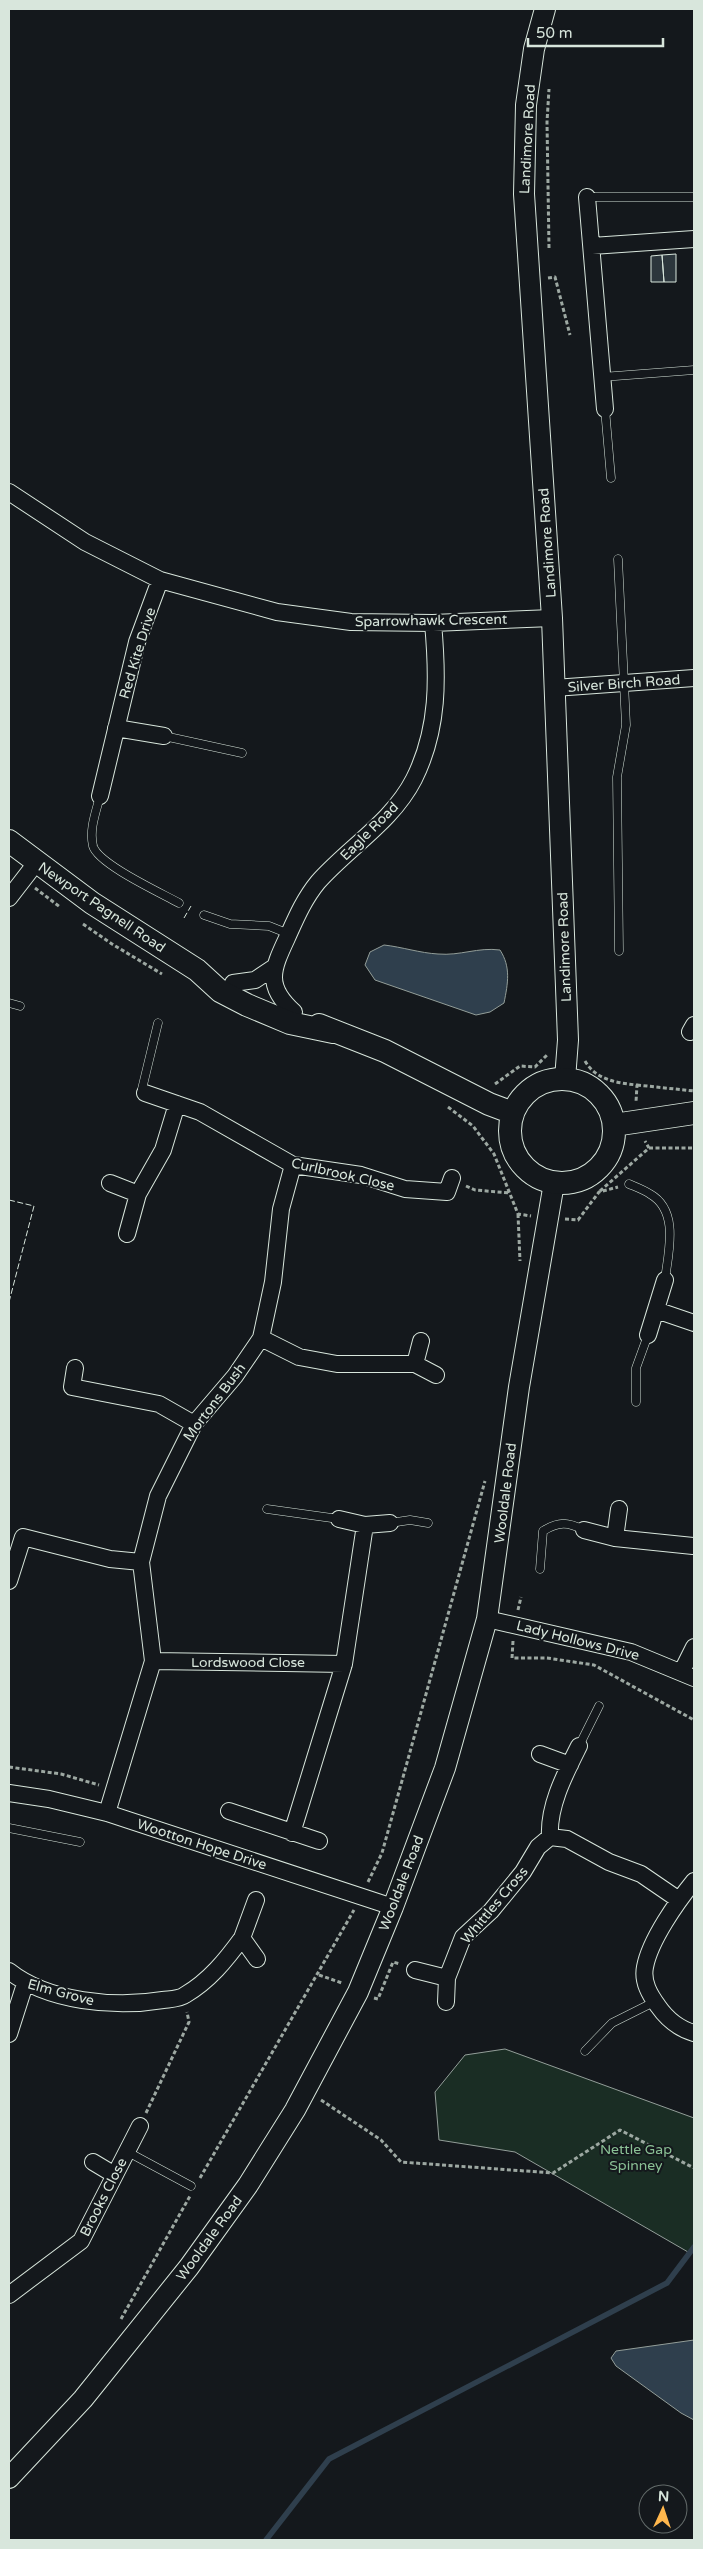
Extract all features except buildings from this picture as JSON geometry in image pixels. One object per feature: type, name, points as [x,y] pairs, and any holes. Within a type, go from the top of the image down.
[{"type":"main road","name":"Newport Pagnell Road","points":[[9,842],[92,903],[197,970],[220,991],[247,1005],[290,1023],[333,1032]]},
{"type":"main road","name":"Newport Pagnell Road","points":[[197,970],[233,983],[333,1032],[385,1051],[489,1104],[513,1113]]},
{"type":"main road","points":[[565,1079],[583,1083],[598,1093],[609,1108],[625,1123],[605,1162],[591,1175],[573,1183],[554,1183],[536,1177],[522,1165],[513,1150],[510,1132],[513,1113],[521,1099],[533,1088],[548,1081],[565,1079]]},
{"type":"main road","points":[[625,1123],[694,1113]]},
{"type":"street","name":"Landimore Road","points":[[545,9],[534,49],[526,105],[524,194],[552,618],[568,1040],[565,1079]]},
{"type":"street","points":[[587,197],[605,409]]},
{"type":"street","points":[[592,246],[694,239]]},
{"type":"street","name":"Sparrowhawk Crescent","points":[[9,492],[86,542],[160,580],[277,612],[351,622],[434,623],[552,618]]},
{"type":"street","name":"Red Kite Drive","points":[[100,796],[137,642],[160,580]]},
{"type":"street","name":"Eagle Road","points":[[273,968],[301,905],[319,882],[392,812],[413,780],[428,746],[435,715],[438,678],[434,623]]},
{"type":"street","name":"Silver Birch Road","points":[[554,688],[694,678]]},
{"type":"street","points":[[116,728],[164,736]]},
{"type":"street","points":[[9,898],[36,863]]},
{"type":"street","points":[[233,983],[255,980],[273,968],[275,987],[282,1001],[294,1012]]},
{"type":"street","name":"Curlbrook Close","points":[[145,1094],[200,1112],[294,1165],[361,1176],[405,1189],[447,1192],[452,1178]]},
{"type":"street","points":[[127,1234],[138,1194],[164,1150],[177,1104]]},
{"type":"street","name":"Mortons Bush","points":[[107,1813],[153,1661],[141,1562],[158,1496],[180,1448],[194,1424],[235,1376],[261,1338],[273,1282],[281,1209],[294,1165]]},
{"type":"street","points":[[110,1183],[138,1194]]},
{"type":"street","name":"Wooldale Road","points":[[9,2478],[82,2399],[189,2267],[248,2185],[304,2092],[358,1992],[393,1907],[444,1768],[487,1619],[519,1387],[554,1183]]},
{"type":"street","points":[[648,1335],[665,1280]]},
{"type":"street","points":[[656,1310],[694,1323]]},
{"type":"street","points":[[261,1338],[299,1357],[337,1364],[415,1364],[436,1375]]},
{"type":"street","points":[[415,1364],[421,1341]]},
{"type":"street","points":[[74,1368],[72,1387],[160,1404],[194,1424]]},
{"type":"street","points":[[616,1538],[619,1509]]},
{"type":"street","points":[[339,1518],[366,1525],[390,1523]]},
{"type":"street","points":[[292,1833],[344,1664],[366,1525]]},
{"type":"street","points":[[584,1530],[616,1538],[694,1548]]},
{"type":"street","points":[[9,1581],[23,1537],[110,1560],[141,1562]]},
{"type":"street","name":"Lady Hollows Drive","points":[[487,1619],[631,1652],[688,1675]]},
{"type":"street","points":[[688,1675],[694,1648]]},
{"type":"street","name":"Lordswood Close","points":[[153,1661],[344,1664]]},
{"type":"street","points":[[579,1746],[549,1818],[550,1837],[567,1839],[609,1862],[641,1874],[679,1900]]},
{"type":"street","points":[[540,1754],[570,1764]]},
{"type":"street","name":"Wootton Hope Drive","points":[[9,1793],[49,1799],[107,1813],[393,1907]]},
{"type":"street","points":[[229,1811],[319,1841]]},
{"type":"street","name":"Whittles Cross","points":[[446,2002],[447,1978],[463,1937],[491,1911],[523,1872],[538,1847],[550,1837]]},
{"type":"street","points":[[694,1881],[679,1900],[659,1933],[644,1968],[646,1989],[654,2002],[664,2015],[685,2031],[694,2033]]},
{"type":"street","name":"Elm Grove","points":[[9,1971],[25,1984],[90,2002],[137,2005],[184,1996],[219,1969],[242,1938],[256,1900]]},
{"type":"street","points":[[242,1938],[256,1958]]},
{"type":"street","points":[[415,1970],[447,1978]]},
{"type":"street","points":[[9,2034],[25,1984]]},
{"type":"street","name":"Brooks Close","points":[[9,2295],[81,2241],[112,2180],[113,2174],[140,2126]]},
{"type":"street","points":[[93,2162],[113,2174]]},
{"type":"lane","points":[[587,197],[694,197]]},
{"type":"lane","points":[[602,377],[694,370]]},
{"type":"lane","points":[[605,409],[611,478]]},
{"type":"lane","points":[[618,558],[626,725],[618,777],[619,951]]},
{"type":"lane","points":[[164,736],[242,753]]},
{"type":"lane","points":[[100,796],[92,830],[93,848],[106,862],[179,903]]},
{"type":"lane","points":[[204,915],[230,924],[269,926],[289,934]]},
{"type":"lane","points":[[9,1003],[20,1006]]},
{"type":"lane","points":[[145,1094],[142,1089],[158,1023]]},
{"type":"lane","points":[[629,1184],[652,1194],[665,1210],[671,1232],[665,1280]]},
{"type":"lane","points":[[636,1402],[636,1368],[648,1335]]},
{"type":"lane","points":[[267,1509],[339,1518]]},
{"type":"lane","points":[[390,1523],[410,1520],[428,1524]]},
{"type":"lane","points":[[540,1569],[543,1531],[554,1524],[568,1522],[584,1530]]},
{"type":"lane","points":[[579,1746],[599,1706]]},
{"type":"lane","points":[[9,1828],[80,1842]]},
{"type":"lane","points":[[585,2051],[612,2023],[654,2002]]},
{"type":"lane","points":[[126,2151],[193,2187]]},
{"type":"path","points":[[549,85],[547,122],[549,248]]},
{"type":"path","points":[[473,1126],[489,1104],[496,1082],[511,1074],[520,1066],[535,1067],[547,1054],[566,1056],[581,1054],[589,1068],[615,1083],[694,1091]]},
{"type":"path","points":[[637,1085],[625,1123],[649,1148]]},
{"type":"path","points":[[599,1192],[649,1148],[694,1148]]},
{"type":"path","points":[[452,1178],[475,1190],[510,1193]]},
{"type":"path","points":[[403,1779],[487,1476]]},
{"type":"path","points":[[520,1597],[512,1658],[547,1658],[594,1665],[694,1720]]},
{"type":"path","points":[[9,1767],[61,1774],[115,1790]]},
{"type":"path","points":[[378,2000],[393,1962],[415,1970]]},
{"type":"path","points":[[200,2180],[319,1975]]},
{"type":"path","points":[[140,2126],[189,2022],[184,1996]]},
{"type":"path","points":[[304,2092],[328,2103],[381,2140],[401,2162],[553,2172],[620,2130],[694,2168]]},
{"type":"path","points":[[118,2325],[193,2187]]},
{"type":"green space","name":"Nettle Gap Spinney","points":[[505,2049],[694,2118],[694,2251],[688,2252],[515,2152],[439,2140],[435,2092],[465,2055]]},
{"type":"water","points":[[384,945],[438,954],[492,949],[500,950],[507,969],[504,1003],[490,1012],[476,1015],[375,980],[365,965],[370,952]]},
{"type":"water","points":[[694,2340],[694,2420],[681,2413],[616,2366],[611,2358],[616,2351]]},
{"type":"waterway","points":[[266,2540],[329,2459],[667,2283],[694,2247]]},
{"type":"fence","points":[[184,918],[191,906]]},
{"type":"fence","points":[[9,1200],[34,1206],[9,1302]]}]
